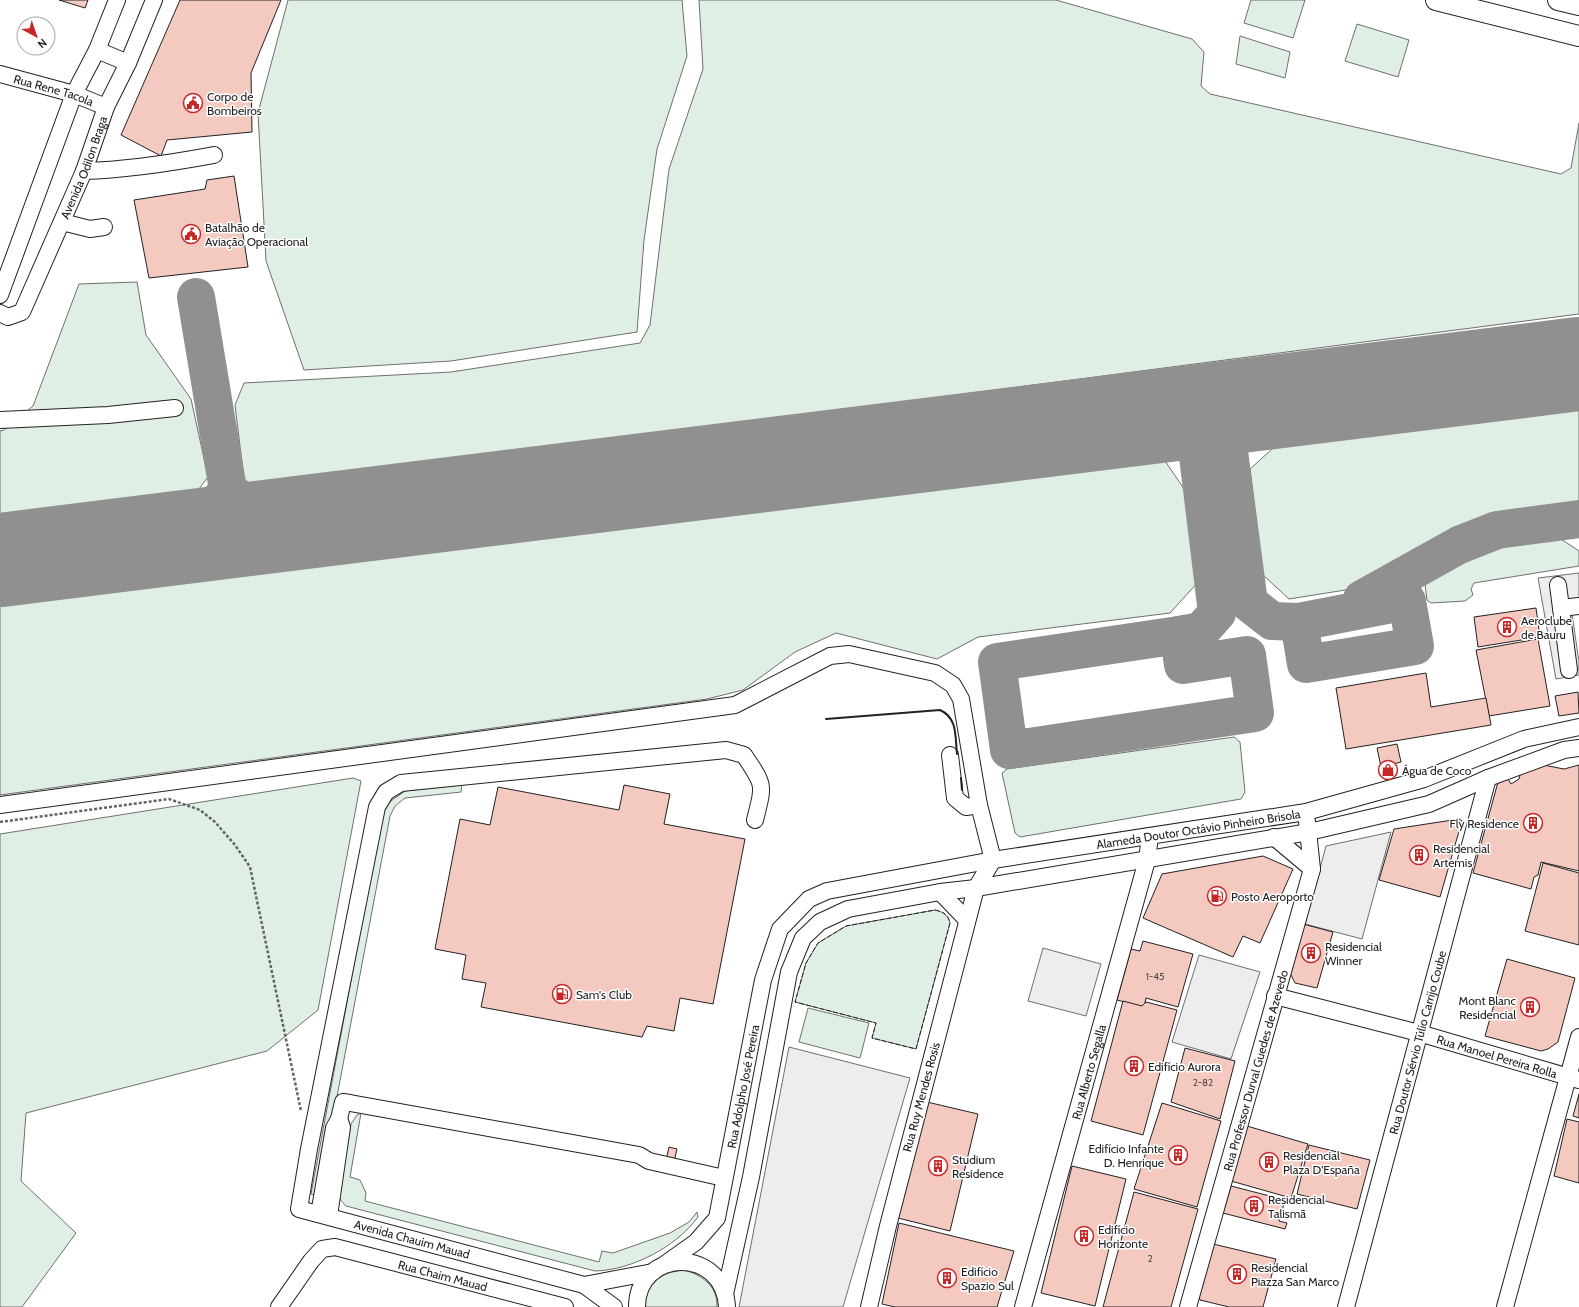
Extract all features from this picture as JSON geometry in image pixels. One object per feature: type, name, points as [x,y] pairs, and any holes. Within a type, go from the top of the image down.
[{"type":"main road","points":[[1436,0],[1579,36]]},
{"type":"main road","points":[[1558,0],[1579,6]]},
{"type":"street","points":[[0,295],[74,94],[96,50],[117,0]]},
{"type":"street","name":"Avenida Odilon Braga","points":[[0,313],[8,317],[22,312],[84,171],[106,107],[128,63],[154,0]]},
{"type":"street","points":[[96,50],[128,63]]},
{"type":"street","name":"Rua Rene Tacola","points":[[0,74],[74,94],[106,107]]},
{"type":"street","points":[[84,171],[162,165],[214,155]]},
{"type":"street","points":[[62,222],[90,229],[104,227]]},
{"type":"street","points":[[0,420],[108,415],[175,408]]},
{"type":"street","points":[[1558,585],[1569,670]]},
{"type":"street","points":[[1561,608],[1579,606]]},
{"type":"street","points":[[0,805],[735,705],[830,656],[849,654],[935,673],[953,685],[961,699],[979,805],[993,860]]},
{"type":"street","name":"Alameda Doutor Octávio Pinheiro Brisola","points":[[809,899],[827,891],[993,860],[1306,812],[1424,779],[1524,739],[1579,727]]},
{"type":"street","name":"Alameda Doutor Octávio Pinheiro Brisola","points":[[820,922],[848,910],[940,892],[976,888],[1309,832],[1429,804],[1488,778],[1564,750],[1579,748]]},
{"type":"street","name":"Avenida Chauim Mauad","points":[[614,1307],[584,1285],[299,1209],[309,1149],[378,807],[386,792],[401,783],[726,750],[744,755],[760,778],[763,791],[755,820]]},
{"type":"street","points":[[950,755],[955,798],[966,807],[979,805]]},
{"type":"street","name":"Rua Doutor Sérvio Túlio Carrijo Coube","points":[[1346,1307],[1418,1033],[1488,778]]},
{"type":"street","points":[[1424,779],[1424,793],[1429,804]]},
{"type":"street","name":"Rua Professor Durval Guedes de Azevedo","points":[[1188,1307],[1312,869],[1306,812]]},
{"type":"street","name":"Rua Alberto Segalla","points":[[1023,1307],[1147,860],[1150,836]]},
{"type":"street","points":[[1274,837],[1312,869]]},
{"type":"street","name":"Rua Ruy Mendes Rosis","points":[[869,1307],[888,1226],[967,920],[976,888],[993,860]]},
{"type":"street","points":[[940,892],[967,920]]},
{"type":"street","name":"Rua Adolpho José Pereira","points":[[659,1268],[696,1242],[717,1218],[724,1174],[763,980],[780,929],[809,899]]},
{"type":"street","name":"Rua Adolpho José Pereira","points":[[726,1300],[751,1177],[789,972],[803,938],[820,922]]},
{"type":"street","name":"Rua Manoel Pereira Rolla","points":[[1275,996],[1418,1033],[1574,1078]]},
{"type":"street","points":[[1505,1307],[1574,1078],[1579,1038]]},
{"type":"street","points":[[324,1215],[342,1127],[339,1118],[343,1102],[639,1154],[651,1152],[724,1174],[751,1177]]},
{"type":"street","name":"Rua Chaim Mauad","points":[[279,1307],[311,1261],[322,1249],[335,1247],[537,1304],[565,1307]]},
{"type":"street","name":"Avenida Chauim Mauad","points":[[584,1285],[659,1268],[680,1261],[694,1263],[708,1270],[719,1280],[726,1300]]},
{"type":"street","points":[[637,1307],[637,1299],[642,1284],[659,1268]]},
{"type":"path","points":[[0,822],[169,799],[200,810],[215,822],[235,845],[250,867],[302,1118]]},
{"type":"green space","points":[[288,0],[682,0],[687,56],[657,149],[644,240],[637,332],[451,361],[304,370],[266,261],[258,113]]},
{"type":"green space","points":[[699,0],[1056,0],[1192,39],[1204,52],[1201,86],[1210,94],[1561,174],[1571,168],[1579,123],[1579,314],[249,487],[244,479],[235,405],[244,383],[451,372],[640,343],[650,325],[669,169],[703,69]]},
{"type":"green space","points":[[1251,0],[1305,0],[1293,38],[1244,23]]},
{"type":"green space","points":[[1357,24],[1409,40],[1398,77],[1345,61]]},
{"type":"green space","points":[[1240,36],[1290,52],[1285,78],[1236,64]]},
{"type":"green space","points":[[137,282],[146,335],[191,399],[208,477],[196,493],[0,516],[0,431],[4,430],[33,406],[79,284]]},
{"type":"green space","points":[[1579,403],[1579,509],[1486,520],[1358,588],[1289,599],[1263,575],[1250,469],[1282,440]]},
{"type":"green space","points":[[1141,451],[1165,461],[1187,493],[1199,581],[1170,613],[978,637],[937,659],[836,633],[795,652],[743,690],[707,699],[0,795],[0,604]]},
{"type":"green space","points":[[1540,530],[1549,531],[1579,551],[1579,566],[1474,583],[1471,589],[1473,595],[1465,601],[1431,603],[1427,600],[1424,577],[1428,572],[1464,551],[1489,539]]},
{"type":"green space","points":[[1234,737],[1240,742],[1245,792],[1241,799],[1020,837],[1015,833],[1002,773],[1007,769]]},
{"type":"green space","points":[[353,778],[361,781],[318,1010],[267,1051],[26,1113],[21,1181],[76,1233],[22,1307],[0,1307],[0,834]]},
{"type":"green space","points":[[462,785],[461,792],[405,798],[395,806],[390,816],[318,1197],[311,1194],[382,816],[388,803],[405,791]]},
{"type":"green space","points":[[935,910],[945,914],[950,923],[916,1049],[872,1038],[876,1023],[795,1002],[806,963],[818,943],[846,926]]},
{"type":"green space","points":[[808,1008],[869,1023],[860,1058],[799,1042]]},
{"type":"green space","points":[[361,1113],[350,1177],[360,1180],[366,1193],[365,1201],[599,1262],[602,1251],[613,1253],[670,1233],[689,1222],[697,1212],[698,1217],[678,1238],[652,1255],[624,1266],[609,1270],[595,1271],[346,1206],[340,1199],[339,1190],[351,1124],[357,1115]]},
{"type":"green space","points":[[683,1270],[702,1278],[707,1282],[715,1293],[717,1307],[644,1307],[648,1292],[656,1281],[667,1274]]},
{"type":"shaded area","points":[[1579,573],[1579,599],[1570,600],[1579,662],[1579,675],[1556,679],[1538,578]]},
{"type":"shaded area","points":[[1391,832],[1362,939],[1305,924],[1326,846]]},
{"type":"shaded area","points":[[1043,948],[1101,964],[1086,1016],[1028,1001]]},
{"type":"shaded area","points":[[1199,955],[1260,972],[1231,1059],[1172,1042]]},
{"type":"shaded area","points":[[789,1047],[910,1078],[843,1307],[739,1307]]},
{"type":"building","points":[[59,0],[88,0],[85,8]]},
{"type":"building","name":"Corpo de Bombeiros","points":[[180,0],[281,0],[251,73],[252,132],[167,140],[161,156],[121,135]]},
{"type":"building","name":"Batalhão de Aviação Operacional","points":[[234,176],[248,267],[149,278],[134,200],[205,189],[207,180]]},
{"type":"building","name":"Aeroclube de Bauru","points":[[1536,608],[1540,637],[1478,647],[1474,617]]},
{"type":"building","points":[[1538,639],[1550,706],[1489,716],[1476,650]]},
{"type":"building","points":[[1426,673],[1431,707],[1486,698],[1491,725],[1346,749],[1336,688]]},
{"type":"building","points":[[1578,692],[1579,713],[1559,716],[1555,696]]},
{"type":"building","points":[[1397,744],[1401,762],[1381,767],[1377,748]]},
{"type":"building","name":"Fly Residence","points":[[1538,764],[1564,769],[1579,765],[1579,871],[1541,862],[1538,875],[1534,877],[1531,889],[1473,873],[1498,782],[1508,779],[1511,784],[1519,779],[1522,768]]},
{"type":"building","points":[[624,785],[670,794],[664,824],[745,839],[713,1004],[680,998],[674,1031],[647,1026],[642,1037],[481,1007],[486,983],[462,979],[466,955],[435,949],[460,819],[490,825],[498,787],[619,810]]},
{"type":"building","name":"Residencial Artemis","points":[[1459,819],[1462,821],[1440,897],[1379,880],[1394,829]]},
{"type":"building","name":"Posto Aeroporto","points":[[1263,856],[1293,869],[1260,943],[1243,936],[1233,957],[1143,918],[1162,874]]},
{"type":"building","points":[[1543,863],[1579,873],[1579,945],[1525,931]]},
{"type":"building","name":"Residencial Winner","points":[[1303,924],[1333,932],[1317,988],[1295,983],[1290,973]]},
{"type":"building","points":[[1143,941],[1193,954],[1178,1007],[1146,998],[1144,1007],[1117,1000],[1131,949],[1140,951]]},
{"type":"building","name":"Mont Blanc Residencial","points":[[1507,959],[1575,978],[1558,1042],[1548,1049],[1541,1051],[1485,1036]]},
{"type":"building","name":"Edifício Aurora","points":[[1123,1001],[1142,1006],[1146,1002],[1177,1010],[1143,1135],[1091,1121]]},
{"type":"building","points":[[1185,1048],[1235,1061],[1220,1119],[1171,1102]]},
{"type":"building","points":[[1579,1094],[1579,1118],[1573,1116]]},
{"type":"building","name":"Studium Residence","points":[[927,1102],[978,1114],[950,1231],[898,1218]]},
{"type":"building","name":"Edifício Infante D. Henrique","points":[[1162,1103],[1221,1121],[1197,1207],[1134,1189]]},
{"type":"building","points":[[1567,1119],[1579,1122],[1579,1183],[1554,1176]]},
{"type":"building","name":"Residencial Plaza D'España","points":[[1247,1126],[1308,1144],[1291,1198],[1231,1181]]},
{"type":"building","points":[[1309,1145],[1370,1160],[1357,1209],[1297,1194]]},
{"type":"building","points":[[669,1147],[677,1149],[672,1171],[664,1169]]},
{"type":"building","name":"Edifício Horizonte","points":[[1072,1166],[1126,1179],[1095,1306],[1041,1293]]},
{"type":"building","name":"Residencial Talismã","points":[[1231,1186],[1285,1200],[1279,1221],[1287,1223],[1285,1229],[1223,1213]]},
{"type":"building","points":[[1134,1192],[1198,1209],[1171,1307],[1103,1307]]},
{"type":"building","name":"Edifício Spazio Sul","points":[[899,1223],[1014,1251],[997,1307],[895,1307],[882,1304]]},
{"type":"building","name":"Residencial Piazza San Marco","points":[[1209,1243],[1276,1259],[1263,1307],[1229,1307],[1200,1300],[1197,1288]]},
{"type":"taxiway","points":[[196,297],[228,490]]},
{"type":"taxiway","points":[[1270,403],[1228,444],[1249,603],[1272,621],[1299,622]]},
{"type":"taxiway","points":[[1156,415],[1197,448],[1217,613],[1201,631],[1179,635]]},
{"type":"taxiway","points":[[191,535],[228,490],[274,525]]},
{"type":"taxiway","points":[[1362,599],[1459,545],[1497,530],[1579,519]]},
{"type":"taxiway","points":[[1407,601],[1415,646],[1306,664],[1299,622],[1407,601]]},
{"type":"taxiway","points":[[1179,635],[1183,665],[1247,655],[1255,713],[1009,750],[997,662],[1179,635]]},
{"type":"runway","points":[[0,560],[1579,364]]},
{"type":"fence","points":[[935,910],[945,914],[950,923],[916,1049],[872,1038],[876,1023],[795,1002],[806,963],[818,943],[846,926],[935,910]]},
{"type":"wall","points":[[826,719],[940,710],[946,713],[953,723],[957,754]]},
{"type":"wall","points":[[961,778],[962,790]]},
{"type":"place","name":"Corpo de Bombeiros","points":[[193,103]]},
{"type":"place","name":"Batalhão de Aviação Operacional","points":[[191,234]]},
{"type":"place","name":"Aeroclube de Bauru","points":[[1507,627]]},
{"type":"place","name":"Água de Coco","points":[[1388,770]]},
{"type":"place","name":"Fly Residence","points":[[1533,823]]},
{"type":"place","name":"Residencial Artemis","points":[[1419,855]]},
{"type":"place","name":"Posto Aeroporto","points":[[1217,896]]},
{"type":"place","name":"Residencial Winner","points":[[1311,953]]},
{"type":"place","name":"Sam's Club","points":[[562,994]]},
{"type":"place","name":"Mont Blanc Residencial","points":[[1530,1007]]},
{"type":"place","name":"Edifício Aurora","points":[[1134,1066]]},
{"type":"place","name":"Edifício Infante D. Henrique","points":[[1178,1155]]},
{"type":"place","name":"Residencial Plaza D'España","points":[[1269,1162]]},
{"type":"place","name":"Studium Residence","points":[[938,1166]]},
{"type":"place","name":"Residencial Talismã","points":[[1254,1206]]},
{"type":"place","name":"Edifício Horizonte","points":[[1084,1236]]},
{"type":"place","name":"Residencial Piazza San Marco","points":[[1237,1274]]},
{"type":"place","name":"Edifício Spazio Sul","points":[[947,1278]]}]
